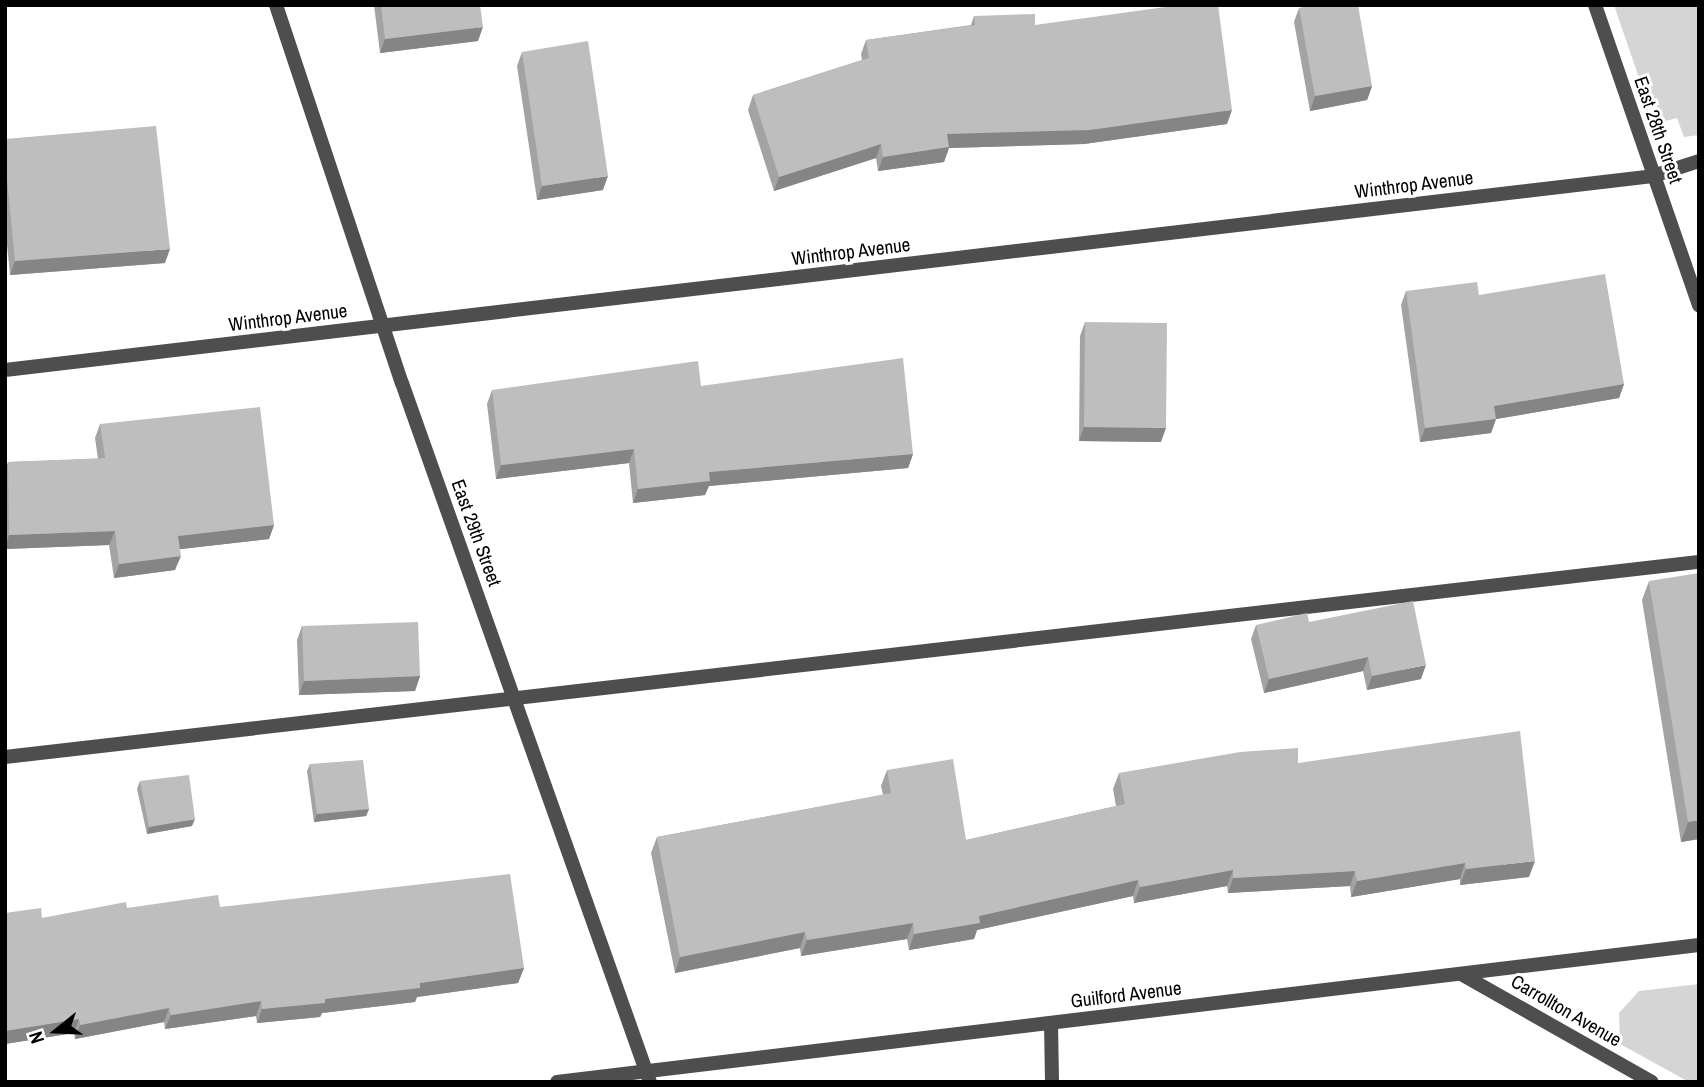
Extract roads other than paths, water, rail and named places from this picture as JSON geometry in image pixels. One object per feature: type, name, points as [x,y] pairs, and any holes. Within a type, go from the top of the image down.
[{"type":"street","name":"East 29th Street","points":[[276,5],[514,699],[648,1077]]},
{"type":"street","name":"East 28th Street","points":[[1595,5],[1699,306]]},
{"type":"street","name":"Winthrop Avenue","points":[[5,370],[1653,176],[1699,161]]},
{"type":"street","points":[[5,757],[1699,562]]},
{"type":"street","name":"Guilford Avenue","points":[[557,1082],[648,1077],[1051,1023],[1699,945]]},
{"type":"street","name":"Carrollton Avenue","points":[[1461,974],[1652,1082]]},
{"type":"street","points":[[1051,1023],[1052,1082]]}]
